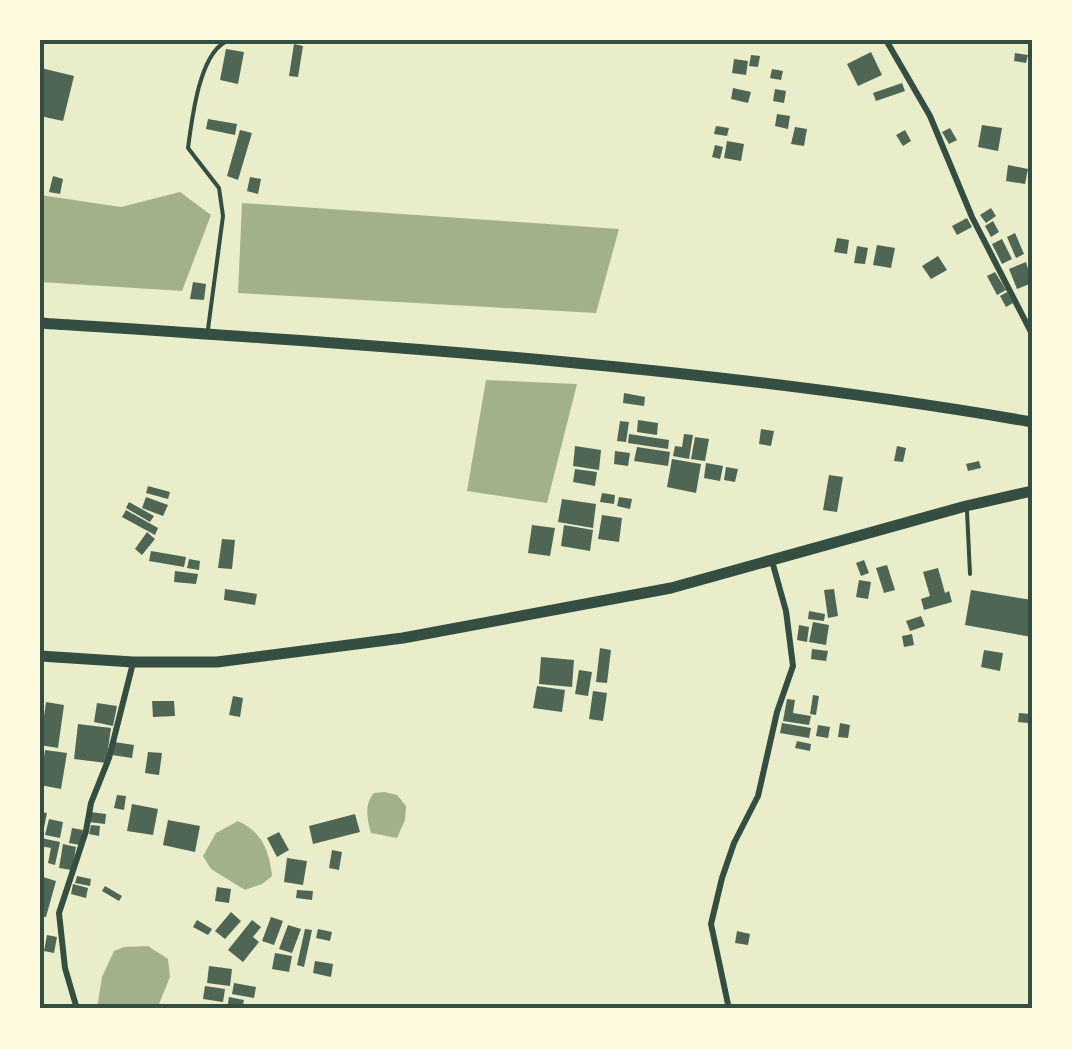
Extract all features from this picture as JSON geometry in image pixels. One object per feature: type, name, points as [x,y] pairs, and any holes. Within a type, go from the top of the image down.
[{"type":"highway","points":[[40,323],[574,360],[896,398],[1032,422]]},
{"type":"highway","points":[[40,656],[217,662],[403,638],[670,588],[1032,491]]},
{"type":"street","points":[[886,40],[930,116],[972,216],[1032,334]]},
{"type":"street","points":[[730,1009],[712,924],[734,843],[758,796],[777,712],[793,666],[786,611],[772,561]]},
{"type":"street","points":[[77,1009],[65,968],[60,913],[91,803],[109,758],[133,662]]},
{"type":"lane","points":[[208,334],[223,216],[220,188],[188,148],[194,105],[209,58],[220,42],[230,40]]},
{"type":"lane","points":[[966,506],[970,574]]},
{"type":"shaded area","points":[[180,192],[211,215],[182,291],[40,282],[40,195],[121,207]]},
{"type":"shaded area","points":[[242,203],[619,229],[596,313],[238,293]]},
{"type":"shaded area","points":[[486,380],[577,384],[547,503],[467,491]]},
{"type":"shaded area","points":[[374,793],[397,795],[406,806],[397,838],[371,833],[369,802]]},
{"type":"shaded area","points":[[238,821],[263,843],[272,876],[245,890],[211,869],[203,856],[216,833]]},
{"type":"shaded area","points":[[148,946],[168,959],[170,977],[157,1009],[97,1009],[102,977],[114,951]]},
{"type":"building","points":[[294,44],[303,46],[298,77],[289,76]]},
{"type":"building","points":[[226,49],[244,52],[238,84],[220,80]]},
{"type":"building","points":[[871,52],[882,75],[858,86],[847,64]]},
{"type":"building","points":[[1015,53],[1028,55],[1026,63],[1014,61]]},
{"type":"building","points":[[751,55],[760,56],[758,67],[749,66]]},
{"type":"building","points":[[734,59],[748,61],[746,75],[732,73]]},
{"type":"building","points":[[41,68],[74,76],[63,121],[40,116]]},
{"type":"building","points":[[772,69],[783,71],[781,80],[770,78]]},
{"type":"building","points":[[902,83],[905,91],[876,101],[873,93]]},
{"type":"building","points":[[733,88],[751,92],[748,103],[731,99]]},
{"type":"building","points":[[775,89],[786,91],[784,103],[773,101]]},
{"type":"building","points":[[777,114],[790,116],[788,129],[775,126]]},
{"type":"building","points":[[208,119],[237,124],[235,135],[206,129]]},
{"type":"building","points":[[982,125],[1002,128],[998,151],[978,147]]},
{"type":"building","points":[[716,126],[729,128],[727,136],[714,134]]},
{"type":"building","points":[[795,127],[807,129],[804,146],[791,144]]},
{"type":"building","points":[[950,128],[957,140],[949,144],[942,132]]},
{"type":"building","points":[[240,130],[252,133],[238,180],[227,176]]},
{"type":"building","points":[[905,130],[911,141],[903,146],[896,135]]},
{"type":"building","points":[[727,141],[744,144],[741,161],[724,158]]},
{"type":"building","points":[[715,145],[723,147],[720,159],[712,157]]},
{"type":"building","points":[[1008,165],[1028,169],[1025,184],[1006,181]]},
{"type":"building","points":[[53,176],[63,179],[60,194],[49,192]]},
{"type":"building","points":[[250,177],[261,179],[258,194],[247,191]]},
{"type":"building","points":[[991,208],[996,216],[986,223],[980,215]]},
{"type":"building","points":[[967,218],[972,227],[957,235],[952,226]]},
{"type":"building","points":[[993,221],[999,232],[991,237],[985,226]]},
{"type":"building","points":[[1015,233],[1024,254],[1016,258],[1007,237]]},
{"type":"building","points":[[837,238],[849,240],[847,254],[834,252]]},
{"type":"building","points":[[1002,239],[1012,259],[1002,264],[992,244]]},
{"type":"building","points":[[877,245],[895,248],[891,268],[873,265]]},
{"type":"building","points":[[857,246],[868,248],[865,264],[854,263]]},
{"type":"building","points":[[938,256],[947,270],[931,279],[922,266]]},
{"type":"building","points":[[1026,262],[1032,283],[1017,289],[1009,269]]},
{"type":"building","points":[[995,272],[1006,290],[997,295],[987,276]]},
{"type":"building","points":[[193,282],[206,284],[204,300],[190,299]]},
{"type":"building","points":[[1007,292],[1013,303],[1006,307],[1000,296]]},
{"type":"building","points":[[624,393],[645,397],[644,406],[623,403]]},
{"type":"building","points":[[638,420],[658,423],[657,435],[637,432]]},
{"type":"building","points":[[620,421],[629,422],[626,442],[617,441]]},
{"type":"building","points":[[761,429],[774,431],[771,446],[759,444]]},
{"type":"building","points":[[629,434],[669,440],[668,449],[628,443]]},
{"type":"building","points":[[684,434],[693,435],[689,459],[673,456],[675,446],[682,447]]},
{"type":"building","points":[[695,437],[709,439],[705,461],[691,459]]},
{"type":"building","points":[[575,446],[601,450],[599,470],[573,466]]},
{"type":"building","points":[[897,446],[906,448],[903,462],[894,461]]},
{"type":"building","points":[[637,447],[670,452],[668,466],[634,461]]},
{"type":"building","points":[[615,451],[630,453],[628,466],[614,464]]},
{"type":"building","points":[[672,459],[701,464],[696,493],[667,487]]},
{"type":"building","points":[[979,461],[981,468],[968,471],[966,464]]},
{"type":"building","points":[[706,463],[723,466],[720,481],[704,478]]},
{"type":"building","points":[[726,467],[738,469],[735,482],[724,480]]},
{"type":"building","points":[[575,469],[597,472],[595,486],[573,482]]},
{"type":"building","points":[[829,475],[843,477],[837,512],[823,510]]},
{"type":"building","points":[[148,486],[170,492],[168,499],[146,493]]},
{"type":"building","points":[[602,493],[615,495],[614,504],[600,502]]},
{"type":"building","points":[[146,497],[168,505],[163,516],[142,508]]},
{"type":"building","points":[[619,497],[632,499],[630,509],[617,506]]},
{"type":"building","points":[[562,499],[596,504],[593,528],[558,522]]},
{"type":"building","points":[[129,502],[154,516],[150,522],[126,508]]},
{"type":"building","points":[[126,510],[158,528],[155,535],[122,517]]},
{"type":"building","points":[[602,515],[622,518],[619,542],[598,539]]},
{"type":"building","points":[[532,525],[555,528],[550,556],[528,553]]},
{"type":"building","points":[[564,525],[593,530],[590,551],[561,546]]},
{"type":"building","points":[[147,532],[155,539],[142,555],[135,549]]},
{"type":"building","points":[[222,539],[235,540],[232,569],[218,568]]},
{"type":"building","points":[[151,551],[186,557],[184,567],[149,561]]},
{"type":"building","points":[[189,559],[200,561],[199,570],[187,568]]},
{"type":"building","points":[[864,560],[869,573],[861,576],[856,563]]},
{"type":"building","points":[[887,565],[895,590],[884,593],[876,568]]},
{"type":"building","points":[[938,568],[945,593],[949,591],[952,602],[924,610],[921,599],[930,596],[923,572]]},
{"type":"building","points":[[175,571],[198,574],[196,584],[174,582]]},
{"type":"building","points":[[859,580],[871,582],[868,599],[856,597]]},
{"type":"building","points":[[225,589],[257,594],[255,605],[224,600]]},
{"type":"building","points":[[834,589],[838,616],[828,618],[824,590]]},
{"type":"building","points":[[971,590],[1032,600],[1032,637],[965,625]]},
{"type":"building","points":[[809,611],[825,614],[824,621],[808,619]]},
{"type":"building","points":[[921,616],[925,626],[910,631],[906,621]]},
{"type":"building","points":[[813,622],[829,625],[826,645],[809,642]]},
{"type":"building","points":[[799,625],[809,627],[807,642],[797,640]]},
{"type":"building","points":[[912,634],[914,645],[904,647],[902,636]]},
{"type":"building","points":[[600,648],[611,650],[607,683],[596,682]]},
{"type":"building","points":[[812,649],[828,651],[826,661],[811,659]]},
{"type":"building","points":[[984,650],[1003,653],[1000,671],[981,667]]},
{"type":"building","points":[[541,657],[574,660],[572,687],[539,684]]},
{"type":"building","points":[[579,670],[592,672],[588,696],[575,694]]},
{"type":"building","points":[[537,686],[565,690],[562,712],[533,708]]},
{"type":"building","points":[[593,691],[607,693],[603,721],[589,719]]},
{"type":"building","points":[[813,695],[819,696],[816,715],[810,714]]},
{"type":"building","points":[[233,696],[243,698],[240,717],[229,715]]},
{"type":"building","points":[[787,699],[795,700],[793,713],[811,716],[809,725],[783,721]]},
{"type":"building","points":[[152,701],[174,701],[175,716],[153,717]]},
{"type":"building","points":[[46,702],[64,705],[58,748],[40,745]]},
{"type":"building","points":[[97,703],[117,706],[113,726],[94,722]]},
{"type":"building","points":[[1019,713],[1030,714],[1028,723],[1018,722]]},
{"type":"building","points":[[782,723],[811,728],[809,738],[780,733]]},
{"type":"building","points":[[840,723],[850,725],[848,738],[838,737]]},
{"type":"building","points":[[78,724],[111,728],[106,763],[74,759]]},
{"type":"building","points":[[818,725],[830,727],[828,738],[816,736]]},
{"type":"building","points":[[797,741],[811,744],[810,751],[795,748]]},
{"type":"building","points":[[114,742],[134,745],[132,758],[112,755]]},
{"type":"building","points":[[45,750],[67,753],[61,789],[40,785]]},
{"type":"building","points":[[148,752],[162,753],[159,775],[145,773]]},
{"type":"building","points":[[117,795],[126,796],[124,810],[114,808]]},
{"type":"building","points":[[132,804],[158,809],[153,835],[127,831]]},
{"type":"building","points":[[40,812],[47,813],[43,833],[40,832]]},
{"type":"building","points":[[90,812],[106,814],[105,824],[89,822]]},
{"type":"building","points":[[355,814],[360,832],[313,844],[309,826]]},
{"type":"building","points":[[49,819],[63,822],[60,838],[45,835]]},
{"type":"building","points":[[168,820],[200,826],[195,852],[163,845]]},
{"type":"building","points":[[91,825],[100,826],[99,836],[89,834]]},
{"type":"building","points":[[72,828],[83,830],[80,845],[69,843]]},
{"type":"building","points":[[279,832],[289,850],[277,857],[267,838]]},
{"type":"building","points":[[41,838],[60,842],[55,865],[48,863],[51,848],[40,846]]},
{"type":"building","points":[[63,844],[76,847],[72,870],[59,868]]},
{"type":"building","points":[[332,850],[342,852],[339,870],[329,868]]},
{"type":"building","points":[[287,858],[307,861],[303,885],[284,882]]},
{"type":"building","points":[[40,876],[56,881],[46,917],[40,916]]},
{"type":"building","points":[[77,876],[91,879],[90,886],[75,883]]},
{"type":"building","points":[[73,884],[88,888],[86,898],[71,894]]},
{"type":"building","points":[[105,886],[122,896],[119,901],[102,891]]},
{"type":"building","points":[[217,887],[231,889],[229,903],[215,901]]},
{"type":"building","points":[[297,890],[313,891],[312,900],[296,898]]},
{"type":"building","points":[[231,912],[241,921],[225,939],[215,931]]},
{"type":"building","points":[[271,917],[283,921],[274,945],[262,941]]},
{"type":"building","points":[[197,920],[212,929],[208,935],[193,927]]},
{"type":"building","points":[[252,920],[261,927],[253,937],[259,942],[243,962],[228,950]]},
{"type":"building","points":[[288,925],[301,929],[292,953],[279,949]]},
{"type":"building","points":[[305,929],[312,930],[304,967],[297,965]]},
{"type":"building","points":[[318,929],[332,932],[330,941],[316,938]]},
{"type":"building","points":[[737,931],[750,934],[748,945],[735,943]]},
{"type":"building","points":[[47,935],[57,937],[54,953],[44,951]]},
{"type":"building","points":[[275,953],[292,956],[289,972],[272,969]]},
{"type":"building","points":[[315,961],[333,964],[331,977],[313,973]]},
{"type":"building","points":[[209,966],[232,969],[230,986],[207,983]]},
{"type":"building","points":[[234,983],[256,987],[254,998],[232,994]]},
{"type":"building","points":[[205,986],[225,989],[223,1002],[203,999]]},
{"type":"building","points":[[229,997],[244,1000],[242,1009],[227,1009]]}]
